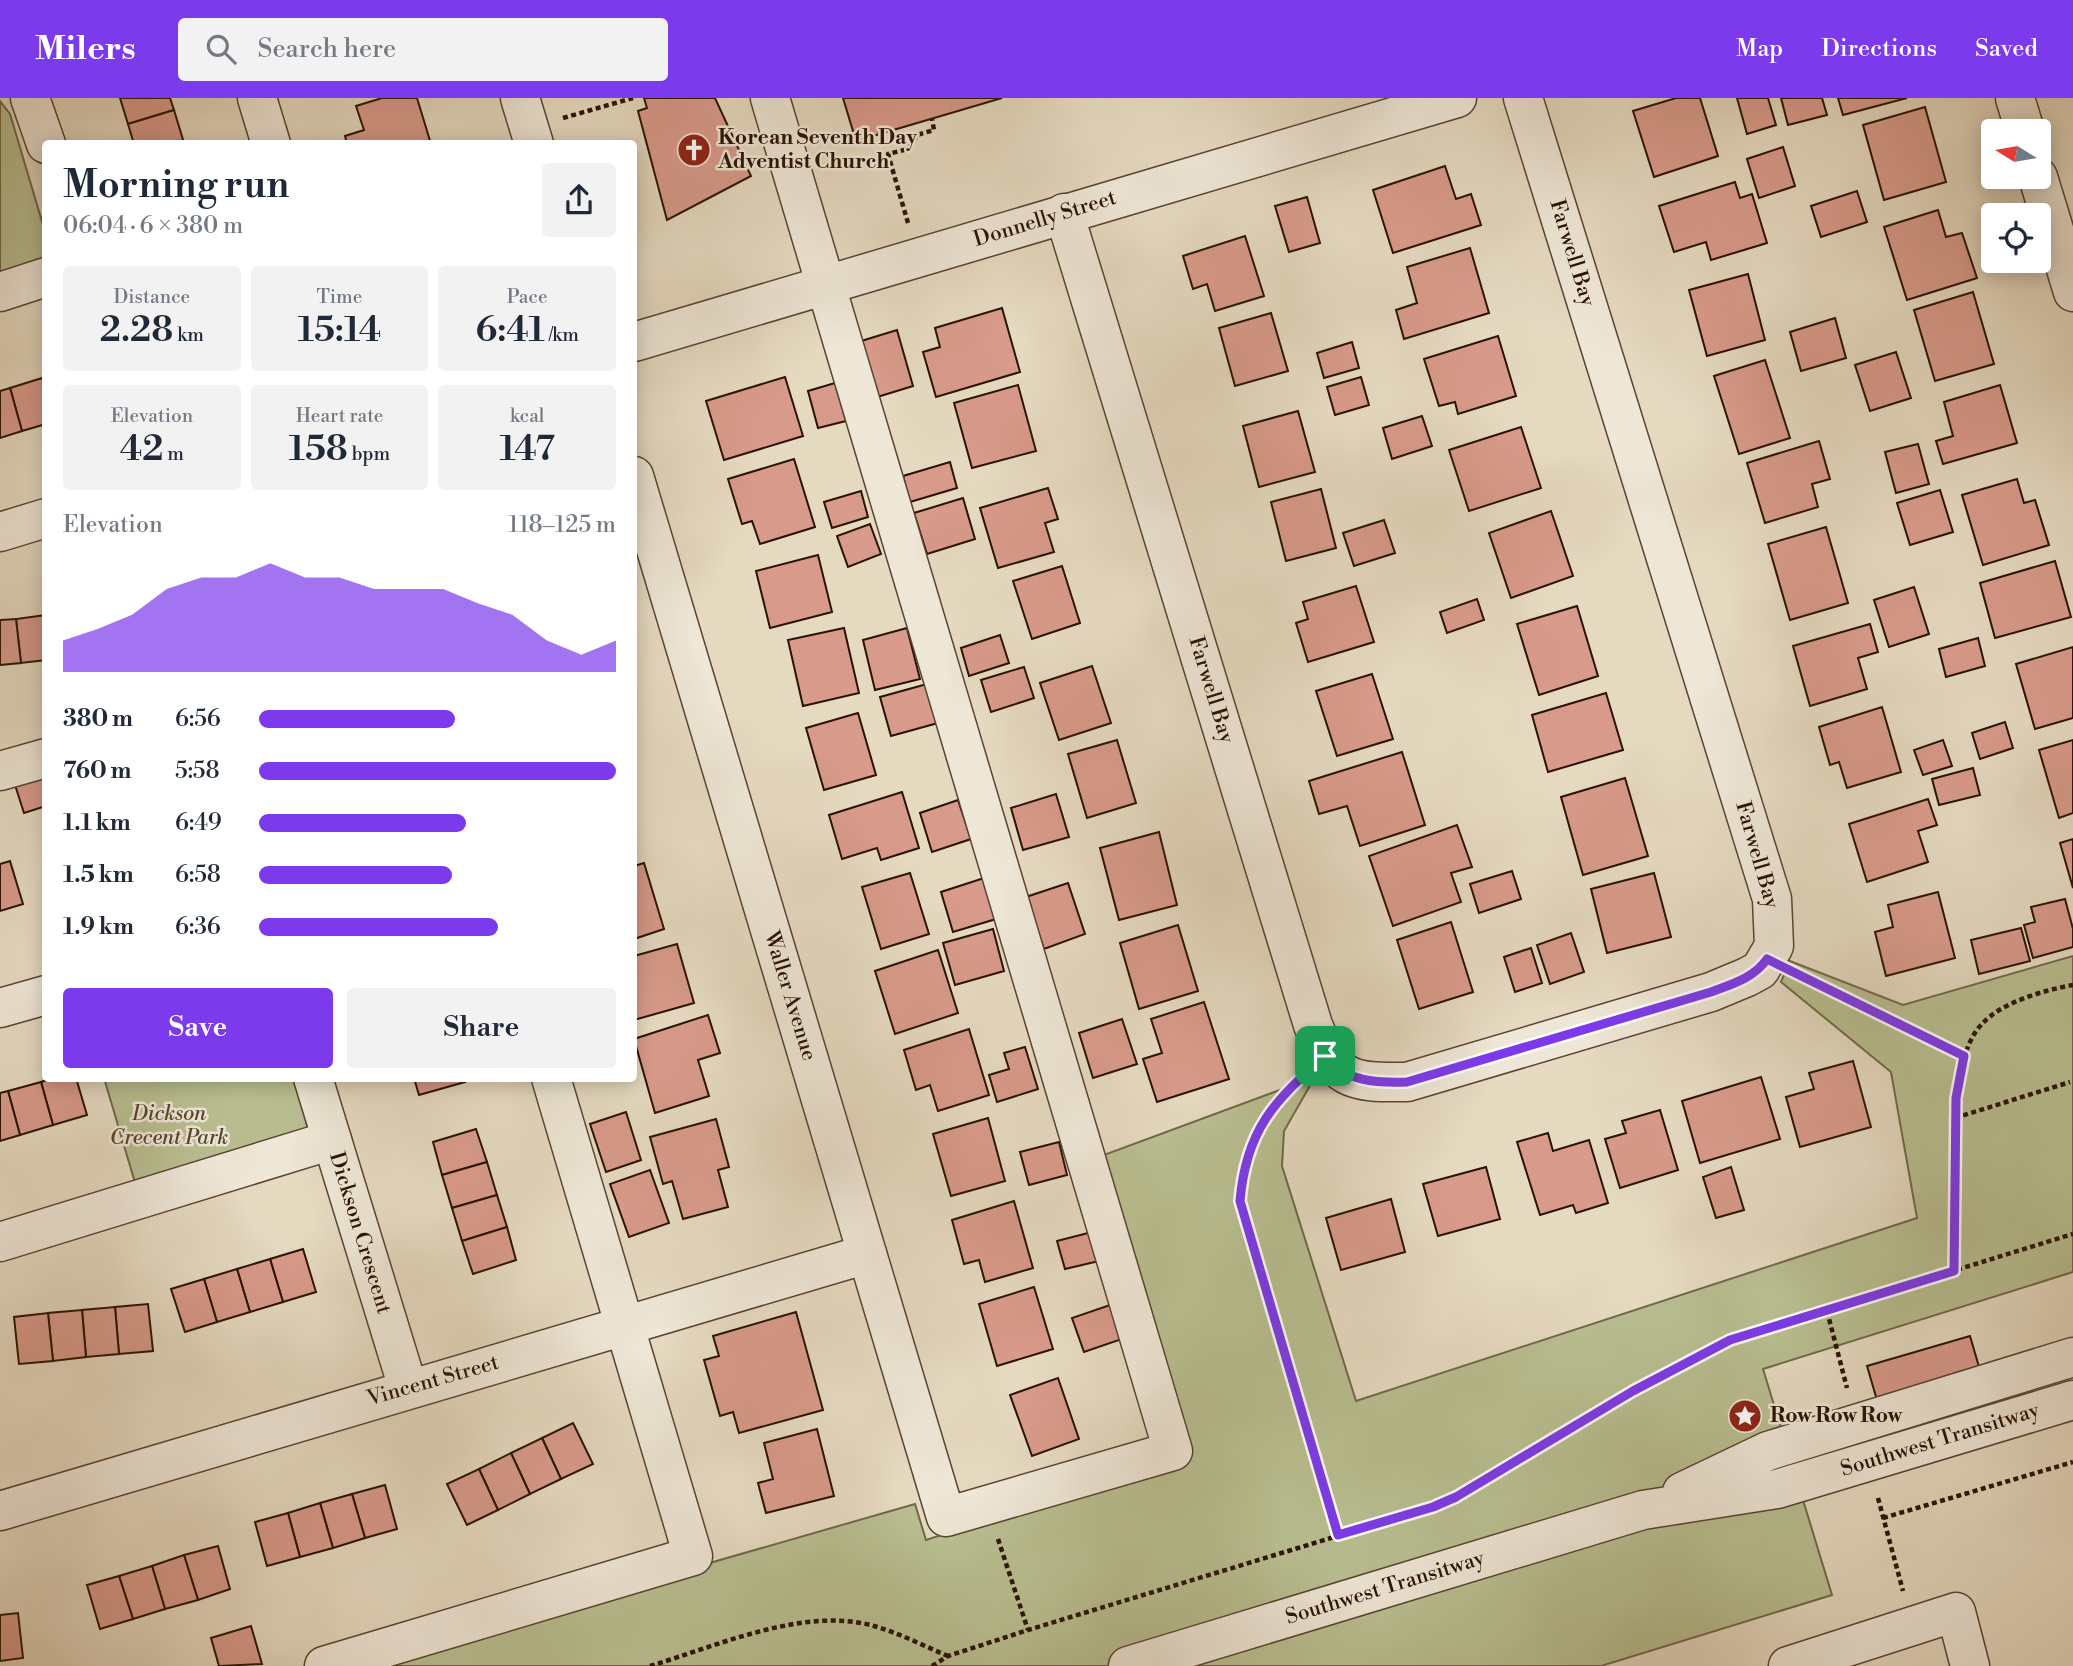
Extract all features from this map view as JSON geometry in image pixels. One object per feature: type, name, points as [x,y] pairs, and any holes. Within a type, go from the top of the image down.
[{"type":"street","points":[[30,98],[45,140]]},
{"type":"street","points":[[257,98],[270,140]]},
{"type":"street","points":[[770,98],[1172,1451],[987,1505]]},
{"type":"street","name":"Donnelly Street","points":[[637,341],[1457,98]]},
{"type":"street","name":"Farwell Bay","points":[[1523,98],[1772,899],[1776,929],[1774,946],[1767,959]]},
{"type":"street","points":[[2015,98],[2021,119]]},
{"type":"street","points":[[2042,189],[2073,292]]},
{"type":"street","name":"Farwell Bay","points":[[1064,213],[1325,1056]]},
{"type":"street","points":[[0,292],[42,278]]},
{"type":"street","name":"Waller Avenue","points":[[637,486],[946,1517],[987,1505]]},
{"type":"street","points":[[0,532],[42,519]]},
{"type":"street","points":[[0,771],[42,759]]},
{"type":"street","points":[[1325,1056],[1335,1068],[1367,1081],[1407,1082],[1711,992],[1760,970],[1767,959]]},
{"type":"street","points":[[0,1008],[42,996]]},
{"type":"street","name":"Dickson Crescent","points":[[314,1082],[408,1388]]},
{"type":"street","points":[[324,1666],[693,1556],[552,1082]]},
{"type":"street","points":[[0,1242],[332,1140]]},
{"type":"street","name":"Vincent Street","points":[[0,1511],[867,1254]]},
{"type":"street","name":"Southwest Transitway","points":[[1643,1510],[1768,1451],[2073,1357]]},
{"type":"street","name":"Southwest Transitway","points":[[1128,1666],[1643,1510],[1777,1489],[2073,1400]]},
{"type":"street","points":[[1788,1666],[1956,1612],[1970,1666]]},
{"type":"path","points":[[528,123],[632,98]]},
{"type":"path","points":[[919,257],[888,154],[908,149],[917,135],[934,130],[932,119]]},
{"type":"path","points":[[1767,959],[1964,1056]]},
{"type":"path","points":[[1954,1271],[1955,1118],[1964,1056],[1980,1025],[1989,1019],[2032,994],[2073,985]]},
{"type":"path","points":[[1325,1056],[1281,1097],[1254,1135],[1245,1160],[1240,1201],[1338,1535]]},
{"type":"path","points":[[1955,1118],[2070,1082]]},
{"type":"path","points":[[932,1666],[948,1656],[1028,1630],[1433,1507],[1456,1497],[1644,1384],[1730,1340],[2073,1234]]},
{"type":"path","points":[[1884,1518],[2073,1462]]},
{"type":"path","points":[[987,1505],[1028,1630]]},
{"type":"path","points":[[650,1666],[764,1632],[824,1619],[872,1625],[948,1656]]},
{"type":"green space","points":[[0,101],[10,114],[42,222],[42,268],[0,283]]},
{"type":"green space","points":[[2073,956],[2073,1272],[1763,1369],[1832,1595],[1601,1666],[351,1666],[915,1504],[926,1540],[1192,1454],[1101,1156],[1315,1077],[1284,1131],[1282,1166],[1356,1401],[1917,1218],[1891,1072],[1781,982],[1790,961],[1903,1005]]},
{"type":"green space","name":"Dickson Crecent Park","points":[[105,1082],[295,1082],[310,1136],[136,1186]]},
{"type":"building","points":[[120,98],[170,98],[174,110],[128,124]]},
{"type":"building","points":[[382,98],[417,98],[430,140],[346,140],[345,136],[364,130],[356,106]]},
{"type":"building","name":"Korean Seventh Day Adventist Church","points":[[644,98],[715,98],[751,176],[667,220],[638,111],[647,108]]},
{"type":"building","points":[[843,98],[1002,98],[856,141]]},
{"type":"building","points":[[1676,98],[1700,98],[1718,156],[1654,177],[1633,111]]},
{"type":"building","points":[[1737,98],[1768,98],[1776,125],[1747,134]]},
{"type":"building","points":[[1781,98],[1822,98],[1827,115],[1788,125]]},
{"type":"building","points":[[1838,98],[1907,98],[1843,115]]},
{"type":"building","points":[[1925,107],[1946,182],[1884,200],[1863,125]]},
{"type":"building","points":[[174,110],[183,140],[133,140],[128,124]]},
{"type":"building","points":[[1783,147],[1795,186],[1759,198],[1747,159]]},
{"type":"building","points":[[1445,166],[1456,199],[1471,194],[1481,225],[1393,253],[1373,190]]},
{"type":"building","points":[[1735,182],[1740,198],[1752,194],[1767,243],[1711,260],[1706,242],[1674,252],[1659,206]]},
{"type":"building","points":[[1857,191],[1867,222],[1821,237],[1811,206]]},
{"type":"building","points":[[1307,197],[1320,243],[1289,252],[1275,206]]},
{"type":"building","points":[[1938,210],[1946,237],[1962,233],[1977,278],[1907,300],[1884,227]]},
{"type":"building","points":[[1245,236],[1264,296],[1215,311],[1207,284],[1193,289],[1183,256]]},
{"type":"building","points":[[1470,248],[1489,313],[1404,339],[1396,310],[1417,303],[1407,267]]},
{"type":"building","points":[[1748,274],[1765,340],[1707,356],[1689,290]]},
{"type":"building","points":[[1973,292],[1994,364],[1935,381],[1914,310]]},
{"type":"building","points":[[1002,308],[1020,372],[936,397],[923,352],[940,347],[935,328]]},
{"type":"building","points":[[1271,313],[1288,371],[1235,386],[1219,328]]},
{"type":"building","points":[[1835,318],[1846,358],[1801,371],[1790,332]]},
{"type":"building","points":[[897,330],[913,386],[874,398],[858,342]]},
{"type":"building","points":[[1498,336],[1516,396],[1458,414],[1455,402],[1439,406],[1424,359]]},
{"type":"building","points":[[1352,342],[1359,368],[1324,378],[1317,353]]},
{"type":"building","points":[[1896,352],[1911,398],[1870,411],[1855,365]]},
{"type":"building","points":[[1765,360],[1790,438],[1739,454],[1714,376]]},
{"type":"building","points":[[785,377],[803,436],[724,460],[706,401]]},
{"type":"building","points":[[1361,377],[1369,405],[1335,415],[1327,387]]},
{"type":"building","points":[[42,378],[42,425],[22,431],[10,388]]},
{"type":"building","points":[[835,383],[846,421],[818,428],[808,391]]},
{"type":"building","points":[[1018,385],[1036,451],[972,468],[954,403]]},
{"type":"building","points":[[2000,385],[2017,443],[1943,464],[1936,441],[1953,436],[1944,402]]},
{"type":"building","points":[[10,388],[22,431],[0,438],[0,391]]},
{"type":"building","points":[[1298,411],[1315,472],[1259,487],[1243,426]]},
{"type":"building","points":[[1422,416],[1432,446],[1392,459],[1383,428]]},
{"type":"building","points":[[1521,427],[1541,488],[1469,511],[1449,450]]},
{"type":"building","points":[[1819,441],[1830,479],[1812,484],[1818,507],[1765,523],[1747,463]]},
{"type":"building","points":[[1918,444],[1929,484],[1896,493],[1885,452]]},
{"type":"building","points":[[794,459],[815,527],[760,544],[752,521],[742,524],[728,479]]},
{"type":"building","points":[[950,462],[957,488],[910,502],[903,476]]},
{"type":"building","points":[[2017,479],[2024,503],[2035,500],[2049,545],[1983,565],[1962,495]]},
{"type":"building","points":[[1048,488],[1058,519],[1045,523],[1054,552],[998,568],[980,508]]},
{"type":"building","points":[[1321,489],[1336,548],[1286,561],[1271,502]]},
{"type":"building","points":[[1940,490],[1953,532],[1910,545],[1897,503]]},
{"type":"building","points":[[861,491],[868,517],[832,528],[824,502]]},
{"type":"building","points":[[963,498],[975,539],[927,554],[914,513]]},
{"type":"building","points":[[1551,511],[1573,576],[1511,598],[1489,533]]},
{"type":"building","points":[[1384,520],[1395,553],[1354,566],[1343,533]]},
{"type":"building","points":[[870,524],[881,554],[848,567],[837,536]]},
{"type":"building","points":[[1826,527],[1848,603],[1790,620],[1768,544]]},
{"type":"building","points":[[818,555],[832,612],[770,628],[756,571]]},
{"type":"building","points":[[2055,561],[2071,617],[1995,638],[1980,583]]},
{"type":"building","points":[[1062,566],[1080,623],[1032,639],[1013,581]]},
{"type":"building","points":[[1356,586],[1374,642],[1308,662],[1296,623],[1308,619],[1303,602]]},
{"type":"building","points":[[1914,587],[1929,634],[1889,647],[1874,600]]},
{"type":"building","points":[[1477,599],[1484,620],[1447,633],[1440,612]]},
{"type":"building","points":[[1577,606],[1598,676],[1539,695],[1517,624]]},
{"type":"building","points":[[42,616],[42,660],[21,663],[16,619]]},
{"type":"building","points":[[16,619],[21,663],[0,665],[0,620]]},
{"type":"building","points":[[1870,624],[1878,652],[1858,658],[1867,689],[1810,706],[1793,646]]},
{"type":"building","points":[[844,628],[859,693],[803,706],[788,640]]},
{"type":"building","points":[[907,628],[920,679],[875,690],[863,640]]},
{"type":"building","points":[[1000,635],[1009,663],[969,676],[961,648]]},
{"type":"building","points":[[1978,638],[1985,666],[1946,677],[1939,649]]},
{"type":"building","points":[[2073,647],[2073,718],[2035,729],[2016,664]]},
{"type":"building","points":[[1092,666],[1111,723],[1059,740],[1040,683]]},
{"type":"building","points":[[1024,667],[1034,698],[991,712],[981,680]]},
{"type":"building","points":[[1372,674],[1393,739],[1337,756],[1316,691]]},
{"type":"building","points":[[927,684],[938,723],[891,736],[880,697]]},
{"type":"building","points":[[1606,693],[1623,750],[1548,772],[1532,715]]},
{"type":"building","points":[[1882,707],[1901,772],[1847,788],[1839,762],[1830,765],[1819,727]]},
{"type":"building","points":[[858,713],[876,775],[824,790],[806,728]]},
{"type":"building","points":[[2005,722],[2013,748],[1980,759],[1972,733]]},
{"type":"building","points":[[1117,740],[1136,803],[1087,818],[1068,754]]},
{"type":"building","points":[[1943,740],[1952,766],[1923,775],[1914,750]]},
{"type":"building","points":[[2073,740],[2073,813],[2059,818],[2039,750]]},
{"type":"building","points":[[1402,752],[1425,825],[1360,846],[1347,806],[1319,814],[1309,781]]},
{"type":"building","points":[[1973,768],[1980,795],[1939,805],[1932,779]]},
{"type":"building","points":[[42,776],[42,807],[24,813],[15,785]]},
{"type":"building","points":[[1625,778],[1648,856],[1583,875],[1561,797]]},
{"type":"building","points":[[902,792],[919,848],[881,860],[877,848],[842,859],[829,815]]},
{"type":"building","points":[[1056,794],[1069,837],[1023,850],[1011,808]]},
{"type":"building","points":[[1928,799],[1937,825],[1918,831],[1928,862],[1867,882],[1849,824]]},
{"type":"building","points":[[958,800],[971,839],[932,852],[920,813]]},
{"type":"building","points":[[1457,825],[1472,867],[1451,873],[1461,902],[1393,926],[1369,856]]},
{"type":"building","points":[[1159,832],[1177,905],[1119,920],[1100,848]]},
{"type":"building","points":[[2073,839],[2073,888],[2060,843]]},
{"type":"building","points":[[10,861],[23,904],[0,911],[0,864]]},
{"type":"building","points":[[644,863],[664,929],[637,938],[637,865]]},
{"type":"building","points":[[1512,871],[1521,899],[1479,913],[1470,884]]},
{"type":"building","points":[[910,873],[929,934],[881,949],[862,887]]},
{"type":"building","points":[[1654,873],[1671,937],[1607,953],[1591,889]]},
{"type":"building","points":[[984,878],[996,919],[953,932],[941,892]]},
{"type":"building","points":[[1068,883],[1085,934],[1044,949],[1026,897]]},
{"type":"building","points":[[1938,892],[1955,958],[1886,976],[1875,932],[1893,927],[1888,905]]},
{"type":"building","points":[[2065,899],[2073,929],[2073,947],[2033,958],[2024,925],[2035,922],[2031,907]]},
{"type":"building","points":[[1451,922],[1473,992],[1419,1009],[1397,940]]},
{"type":"building","points":[[1178,925],[1198,991],[1139,1009],[1120,943]]},
{"type":"building","points":[[2021,928],[2030,961],[1979,974],[1971,940]]},
{"type":"building","points":[[993,929],[1004,971],[955,985],[943,943]]},
{"type":"building","points":[[1571,933],[1584,972],[1550,984],[1537,945]]},
{"type":"building","points":[[677,944],[694,1003],[637,1019],[637,955]]},
{"type":"building","points":[[1531,948],[1542,983],[1515,992],[1504,957]]},
{"type":"building","points":[[938,950],[958,1013],[895,1034],[875,971]]},
{"type":"building","points":[[1204,1002],[1229,1079],[1157,1102],[1143,1059],[1162,1053],[1151,1019]]},
{"type":"building","points":[[708,1015],[720,1053],[698,1060],[709,1096],[655,1113],[637,1050],[637,1038]]},
{"type":"building","points":[[1122,1019],[1137,1064],[1093,1078],[1079,1033]]},
{"type":"building","points":[[969,1029],[989,1095],[938,1111],[930,1085],[916,1090],[904,1050]]},
{"type":"building","points":[[1025,1047],[1038,1089],[997,1102],[989,1075],[1009,1069],[1004,1053]]},
{"type":"building","points":[[1853,1061],[1871,1127],[1800,1147],[1786,1097],[1814,1089],[1809,1073]]},
{"type":"building","points":[[1761,1077],[1780,1139],[1700,1163],[1682,1101]]},
{"type":"building","points":[[41,1082],[77,1082],[87,1115],[53,1125]]},
{"type":"building","points":[[41,1082],[53,1125],[20,1135],[8,1091]]},
{"type":"building","points":[[415,1082],[465,1082],[419,1095]]},
{"type":"building","points":[[8,1091],[20,1135],[0,1141],[0,1093]]},
{"type":"building","points":[[1660,1110],[1678,1170],[1620,1188],[1605,1139],[1626,1133],[1622,1121]]},
{"type":"building","points":[[626,1112],[641,1160],[606,1172],[590,1124]]},
{"type":"building","points":[[988,1118],[1005,1181],[951,1196],[933,1134]]},
{"type":"building","points":[[716,1119],[729,1167],[718,1170],[728,1207],[683,1219],[672,1181],[663,1184],[650,1137]]},
{"type":"building","points":[[476,1129],[487,1162],[442,1175],[433,1142]]},
{"type":"building","points":[[1548,1133],[1553,1151],[1589,1140],[1608,1203],[1576,1213],[1573,1205],[1540,1215],[1517,1142]]},
{"type":"building","points":[[1059,1142],[1067,1175],[1029,1185],[1020,1152]]},
{"type":"building","points":[[487,1162],[497,1195],[452,1208],[442,1175]]},
{"type":"building","points":[[1486,1167],[1500,1219],[1438,1236],[1423,1184]]},
{"type":"building","points":[[1731,1167],[1744,1210],[1716,1218],[1703,1177]]},
{"type":"building","points":[[650,1170],[669,1223],[629,1237],[610,1184]]},
{"type":"building","points":[[497,1195],[507,1227],[462,1241],[452,1208]]},
{"type":"building","points":[[1391,1199],[1405,1252],[1341,1270],[1326,1218]]},
{"type":"building","points":[[1014,1201],[1033,1268],[985,1282],[979,1260],[964,1264],[952,1220]]},
{"type":"building","points":[[507,1227],[516,1260],[473,1274],[462,1241]]},
{"type":"building","points":[[1092,1232],[1099,1261],[1065,1269],[1057,1241]]},
{"type":"building","points":[[303,1249],[316,1292],[283,1302],[270,1259]]},
{"type":"building","points":[[270,1259],[283,1302],[250,1312],[237,1269]]},
{"type":"building","points":[[237,1269],[250,1312],[217,1322],[204,1279]]},
{"type":"building","points":[[204,1279],[217,1322],[185,1332],[171,1289]]},
{"type":"building","points":[[1034,1287],[1053,1349],[997,1366],[979,1304]]},
{"type":"building","points":[[148,1304],[153,1351],[119,1354],[115,1307]]},
{"type":"building","points":[[1110,1305],[1122,1339],[1084,1352],[1072,1318]]},
{"type":"building","points":[[115,1307],[119,1354],[86,1357],[82,1310]]},
{"type":"building","points":[[82,1310],[86,1357],[53,1361],[48,1313]]},
{"type":"building","points":[[796,1312],[823,1410],[739,1433],[733,1412],[720,1416],[704,1360],[719,1356],[713,1336]]},
{"type":"building","points":[[48,1313],[53,1361],[19,1364],[14,1317]]},
{"type":"building","points":[[1970,1336],[1982,1377],[1879,1407],[1867,1366]]},
{"type":"building","points":[[1058,1378],[1079,1439],[1032,1456],[1010,1395]]},
{"type":"building","points":[[573,1423],[593,1464],[561,1479],[542,1438]]},
{"type":"building","points":[[817,1429],[834,1496],[766,1513],[758,1483],[773,1479],[764,1443]]},
{"type":"building","points":[[542,1438],[561,1479],[530,1494],[511,1453]]},
{"type":"building","points":[[511,1453],[530,1494],[498,1510],[479,1469]]},
{"type":"building","points":[[479,1469],[498,1510],[467,1525],[447,1484]]},
{"type":"building","points":[[385,1485],[397,1529],[365,1538],[352,1494]]},
{"type":"building","points":[[352,1494],[365,1538],[333,1548],[320,1503]]},
{"type":"building","points":[[320,1503],[333,1548],[300,1557],[288,1513]]},
{"type":"building","points":[[288,1513],[300,1557],[267,1566],[255,1522]]},
{"type":"building","points":[[218,1546],[230,1589],[198,1600],[184,1555]]},
{"type":"building","points":[[184,1555],[198,1600],[165,1609],[152,1566]]},
{"type":"building","points":[[152,1566],[165,1609],[133,1619],[119,1576]]},
{"type":"building","points":[[119,1576],[133,1619],[100,1629],[87,1585]]},
{"type":"building","points":[[18,1613],[23,1658],[0,1661],[0,1615]]},
{"type":"building","points":[[251,1626],[262,1664],[219,1666],[211,1638]]},
{"type":"place","name":"Korean Seventh Day Adventist Church","points":[[694,150]]},
{"type":"place","name":"Row Row Row","points":[[1745,1416]]},
{"type":"route","points":[[1767,959],[1964,1056],[1956,1098],[1954,1271],[1730,1340],[1679,1364],[1456,1497],[1433,1507],[1338,1535],[1244,1223],[1240,1201],[1245,1160],[1254,1135],[1281,1097],[1325,1056],[1335,1068],[1367,1081],[1407,1082],[1711,992],[1760,970],[1767,959]]}]
